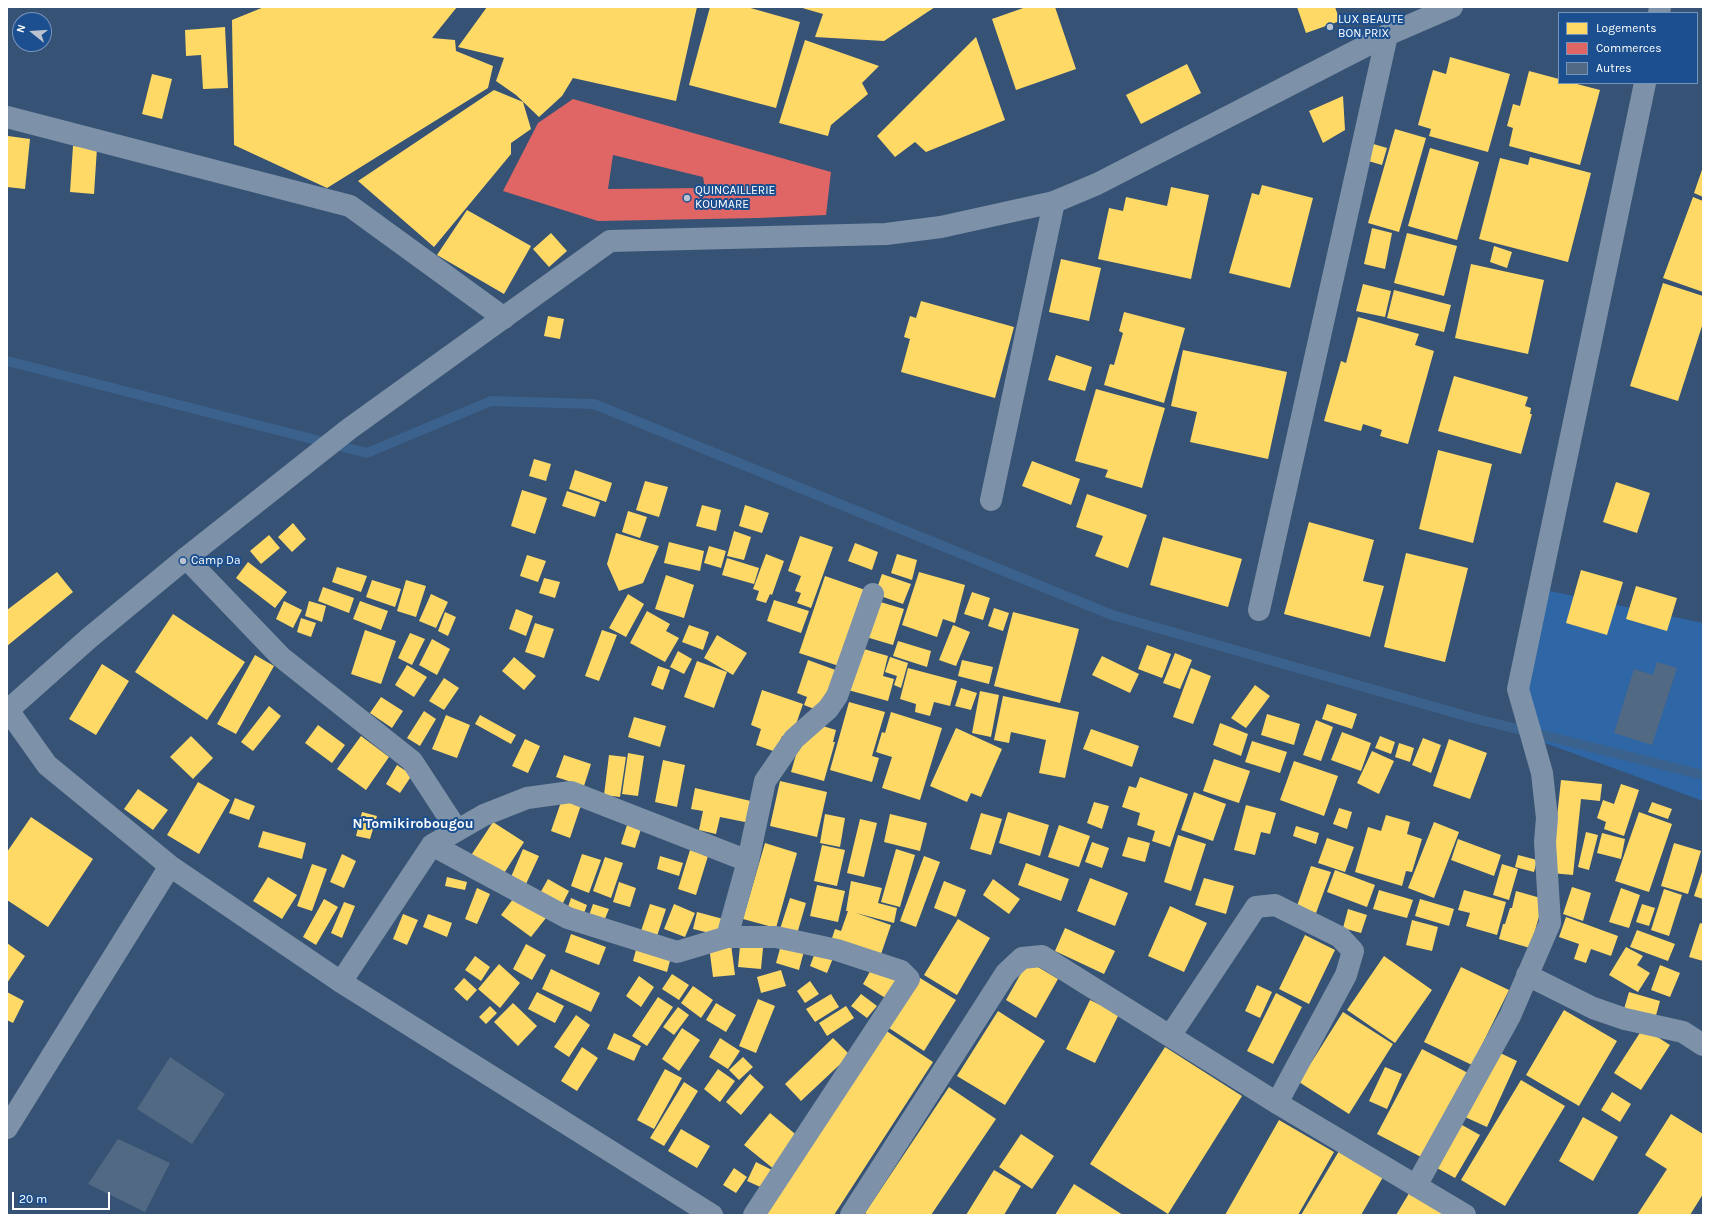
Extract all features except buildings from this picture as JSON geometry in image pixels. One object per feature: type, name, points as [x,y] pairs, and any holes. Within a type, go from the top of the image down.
[{"type":"street","points":[[712,1215],[341,982],[170,866],[47,765],[8,711],[88,639],[186,558],[349,429],[610,241],[886,234],[942,227],[1054,202],[1097,184],[1387,35],[1452,7]]},
{"type":"street","points":[[1259,610],[1387,35]]},
{"type":"street","points":[[1416,1186],[1510,1016],[1550,923],[1545,842],[1547,818],[1542,773],[1518,689],[1644,84]]},
{"type":"street","points":[[7,117],[350,206],[504,318]]},
{"type":"street","points":[[991,500],[1054,202]]},
{"type":"street","points":[[186,558],[281,657],[412,761],[457,830]]},
{"type":"street","points":[[727,937],[748,861],[765,781],[794,739],[828,709],[837,696],[873,594]]},
{"type":"street","points":[[341,982],[432,845],[484,815],[527,798],[571,792],[748,861]]},
{"type":"street","points":[[432,845],[568,918],[677,952],[727,937],[776,937],[837,950],[901,971],[909,979],[754,1215]]},
{"type":"street","points":[[7,1128],[170,866]]},
{"type":"street","points":[[1170,1036],[1256,907],[1275,904],[1340,937],[1353,951],[1346,974],[1277,1103]]},
{"type":"street","points":[[851,1215],[1006,973],[1022,958],[1042,956],[1277,1103],[1465,1215]]},
{"type":"street","points":[[1528,975],[1593,1008],[1625,1019],[1683,1032],[1703,1045]]},
{"type":"shaded area","points":[[1536,588],[1703,623],[1703,801],[1545,743],[1514,688]]},
{"type":"waterway","points":[[7,361],[367,453],[491,401],[594,404],[1112,615],[1473,718],[1703,775]]},
{"type":"place","name":"LUX BEAUTE BON PRIX","points":[[1330,27]]},
{"type":"place","name":"QUINCAILLERIE KOUMARE","points":[[687,198]]},
{"type":"place","name":"Camp Da","points":[[183,561]]},
{"type":"district","name":"N'Tomikirobougou","points":[[413,824]]}]
